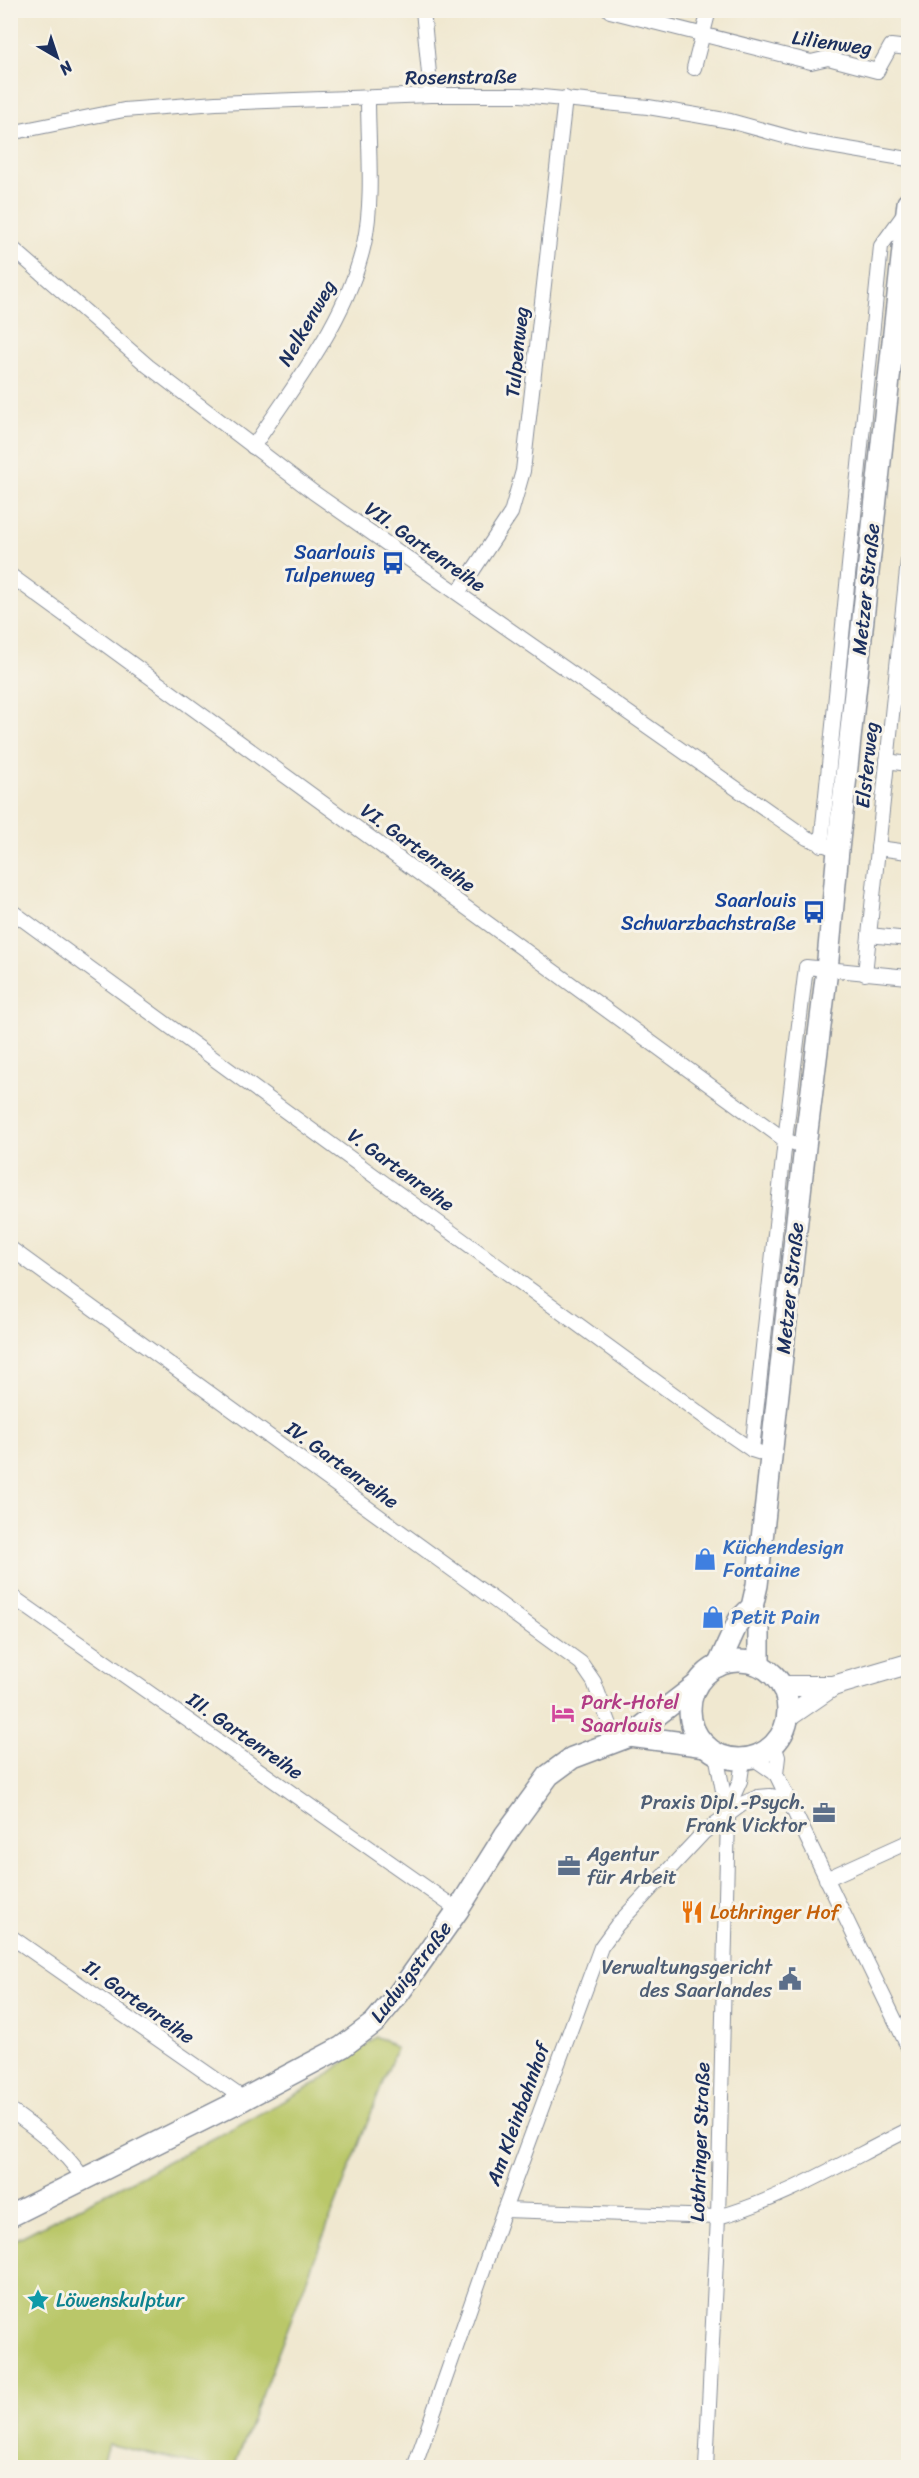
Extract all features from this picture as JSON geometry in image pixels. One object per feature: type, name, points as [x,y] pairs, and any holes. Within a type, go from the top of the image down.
[{"type":"main road","name":"Metzer Straße","points":[[718,1665],[739,1620],[752,1607],[757,1585],[762,1453],[805,1147],[827,970],[829,847],[909,203]]},
{"type":"main road","name":"Metzer Straße","points":[[752,1607],[759,1625],[759,1664]]},
{"type":"main road","points":[[743,1660],[759,1664],[773,1674],[783,1686],[788,1701],[788,1717],[781,1735],[774,1745],[748,1759],[711,1750],[694,1731],[690,1720],[691,1697],[695,1686],[702,1677],[718,1665],[743,1660]]},
{"type":"main road","points":[[783,1686],[833,1686],[909,1664]]},
{"type":"main road","name":"Ludwigstraße","points":[[10,2216],[244,2099],[342,2047],[374,2023],[399,1993],[458,1910],[505,1835],[549,1775],[572,1758],[623,1738],[669,1707],[695,1686]]},
{"type":"main road","points":[[788,1717],[833,1686]]},
{"type":"main road","name":"Ludwigstraße","points":[[623,1738],[680,1742],[711,1750]]},
{"type":"street","points":[[423,10],[431,95]]},
{"type":"street","points":[[694,68],[709,10]]},
{"type":"street","name":"Lilienweg","points":[[610,11],[811,62],[828,58],[877,70],[891,46],[909,48]]},
{"type":"street","name":"Rosenstraße","points":[[10,133],[124,110],[216,103],[431,95],[521,95],[565,98],[696,115],[730,121],[826,147],[909,159]]},
{"type":"street","name":"Tulpenweg","points":[[458,593],[511,513],[523,471],[565,98]]},
{"type":"street","name":"Nelkenweg","points":[[252,447],[322,342],[345,303],[356,273],[369,212],[368,99]]},
{"type":"street","name":"VII. Gartenreihe","points":[[10,246],[148,366],[252,447],[807,838],[829,847]]},
{"type":"street","name":"Elsterweg","points":[[865,974],[887,761],[902,679],[909,561]]},
{"type":"street","name":"VI. Gartenreihe","points":[[10,575],[785,1140],[805,1147]]},
{"type":"street","points":[[887,761],[909,764]]},
{"type":"street","points":[[878,848],[909,852]]},
{"type":"street","name":"V. Gartenreihe","points":[[10,910],[762,1453]]},
{"type":"street","points":[[869,935],[909,939]]},
{"type":"street","name":"Metzer Straße","points":[[762,1453],[785,1140],[806,968],[827,970]]},
{"type":"street","points":[[827,970],[909,977]]},
{"type":"street","name":"IV. Gartenreihe","points":[[10,1248],[580,1663],[594,1682],[623,1738]]},
{"type":"street","name":"III. Gartenreihe","points":[[10,1595],[458,1910]]},
{"type":"street","points":[[774,1745],[778,1757],[776,1774],[909,2047]]},
{"type":"street","name":"Lothringer Straße","points":[[706,2468],[718,2217],[728,1813],[711,1750]]},
{"type":"street","points":[[748,1759],[776,1774]]},
{"type":"street","name":"Lothringer Straße","points":[[728,1813],[748,1759]]},
{"type":"street","points":[[728,1813],[758,1797],[789,1799]]},
{"type":"street","name":"Am Kleinbahnhof","points":[[414,2468],[504,2210],[601,1947],[617,1925],[704,1832],[728,1813]]},
{"type":"street","points":[[826,1879],[909,1842]]},
{"type":"street","name":"II. Gartenreihe","points":[[10,1936],[244,2099]]},
{"type":"street","points":[[10,2110],[48,2137],[65,2154],[84,2179]]},
{"type":"street","points":[[504,2210],[718,2217],[740,2211],[909,2130]]},
{"type":"green space","points":[[376,2037],[385,2040],[396,2049],[234,2467],[205,2467],[108,2444],[101,2467],[11,2467],[11,2242],[317,2083]]},
{"type":"place","name":"Saarlouis Tulpenweg","points":[[393,563]]},
{"type":"place","name":"Saarlouis Schwarzbachstraße","points":[[814,912]]},
{"type":"place","name":"Küchendesign Fontaine","points":[[705,1559]]},
{"type":"place","name":"Petit Pain","points":[[713,1617]]},
{"type":"place","name":"Park-Hotel Saarlouis","points":[[563,1713]]},
{"type":"place","name":"Praxis Dipl.-Psych. Frank Vicktor","points":[[824,1813]]},
{"type":"place","name":"Agentur für Arbeit","points":[[569,1866]]},
{"type":"place","name":"Lothringer Hof","points":[[692,1912]]},
{"type":"place","name":"Verwaltungsgericht des Saarlandes","points":[[790,1979]]},
{"type":"place","name":"Löwenskulptur","points":[[38,2300]]}]
